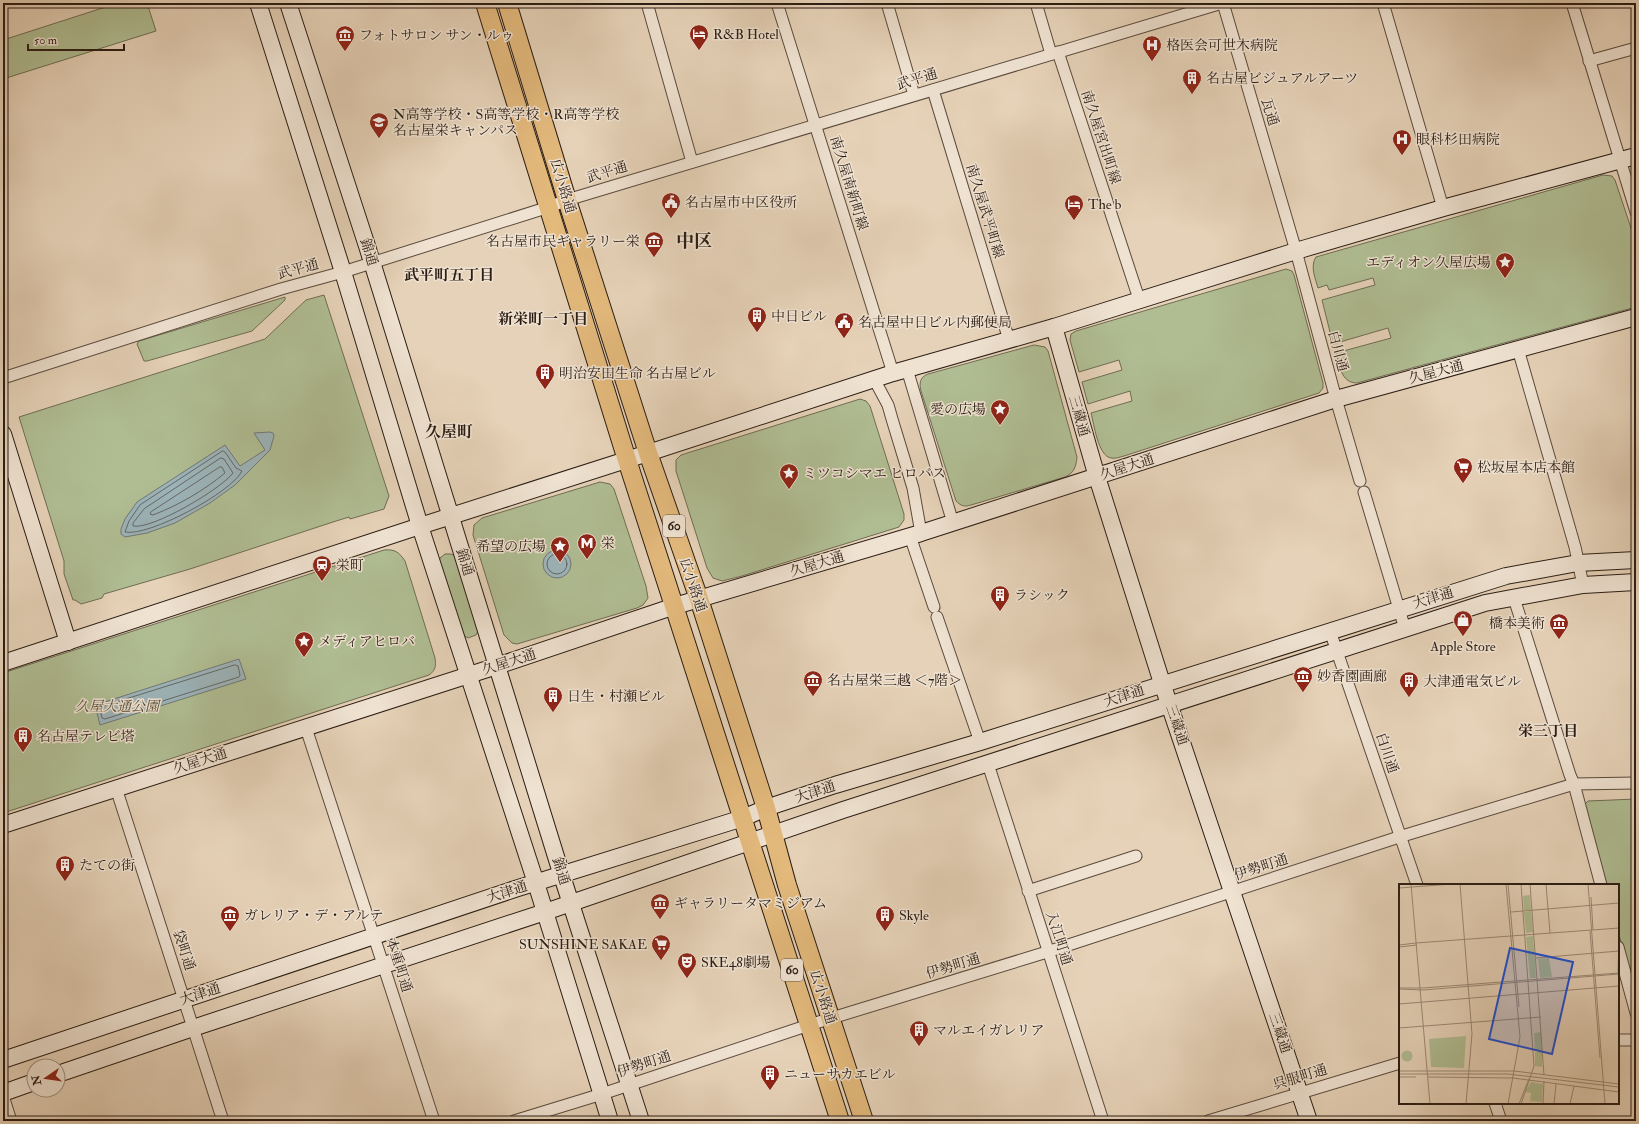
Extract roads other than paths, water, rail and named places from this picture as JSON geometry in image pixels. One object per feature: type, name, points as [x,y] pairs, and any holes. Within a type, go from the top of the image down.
[{"type":"main road","name":"広小路通","points":[[485,3],[627,460],[840,1121]]},
{"type":"main road","name":"広小路通","points":[[507,3],[567,200],[648,453],[699,599],[766,808],[787,885],[864,1121]]},
{"type":"street","name":"錦通","points":[[258,3],[343,272],[420,526],[536,883],[610,1121]]},
{"type":"street","name":"錦通","points":[[288,3],[372,262],[562,876],[641,1121]]},
{"type":"street","points":[[647,3],[692,162]]},
{"type":"street","name":"南久屋南新町線","points":[[777,3],[815,125],[953,522]]},
{"type":"street","points":[[887,3],[914,95]]},
{"type":"street","points":[[1036,3],[1054,53]]},
{"type":"street","name":"武平通","points":[[3,378],[281,289],[343,272],[549,207],[567,200],[1222,3]]},
{"type":"street","name":"瓦通","points":[[1222,3],[1290,229]]},
{"type":"street","points":[[1383,3],[1443,208]]},
{"type":"street","points":[[1572,3],[1636,212]]},
{"type":"street","points":[[1589,61],[1636,48]]},
{"type":"street","name":"南久屋宮出町線","points":[[1054,53],[1139,299]]},
{"type":"street","name":"南久屋武平町線","points":[[933,90],[1009,340]]},
{"type":"street","points":[[3,663],[874,379],[1054,327],[1139,299],[1296,251],[1443,208],[1636,156]]},
{"type":"street","name":"白川通","points":[[1290,229],[1360,481]]},
{"type":"street","name":"久屋大通","points":[[3,825],[498,666],[675,606],[915,535],[1336,399],[1636,317]]},
{"type":"street","name":"三蔵通","points":[[1054,327],[1097,477],[1162,683],[1309,1121]]},
{"type":"street","points":[[1518,349],[1578,563],[1583,586]]},
{"type":"street","points":[[874,379],[888,405],[913,488],[915,535],[936,612],[980,742]]},
{"type":"street","points":[[3,434],[68,642]]},
{"type":"street","points":[[1364,492],[1405,629]]},
{"type":"street","name":"大津通","points":[[3,1060],[373,936],[743,818],[766,808],[835,785],[980,742],[1399,608],[1506,576],[1578,563],[1636,560]]},
{"type":"street","name":"大津通","points":[[66,1071],[545,912],[843,810],[1485,603],[1583,586],[1636,582]]},
{"type":"street","points":[[1514,598],[1574,784],[1601,884]]},
{"type":"street","name":"白川通","points":[[1330,631],[1399,837],[1417,884]]},
{"type":"street","name":"本重町通","points":[[306,728],[434,1121]]},
{"type":"street","name":"入江町通","points":[[988,764],[1047,952],[1103,1121]]},
{"type":"street","name":"伊勢町通","points":[[514,1121],[602,1094],[830,1019],[1047,952],[1399,837],[1574,784],[1636,783]]},
{"type":"street","name":"袋町通","points":[[116,788],[223,1121]]},
{"type":"street","points":[[1028,892],[1136,856]]},
{"type":"street","points":[[1619,951],[1636,1013]]},
{"type":"street","points":[[1619,1040],[1636,1040]]},
{"type":"street","name":"呉服町通","points":[[1208,1121],[1300,1092],[1399,1064]]},
{"type":"street","points":[[3,1093],[26,1085]]},
{"type":"street","points":[[3,1096],[11,1121]]},
{"type":"street","points":[[1495,1104],[1501,1121]]},
{"type":"water","points":[[254,433],[273,433],[274,436],[270,450],[235,485],[210,503],[175,523],[147,533],[125,537],[121,534],[121,529],[125,519],[137,502],[225,445],[240,466],[265,450]]},
{"type":"water","points":[[557,550],[567,554],[571,564],[567,574],[557,578],[547,574],[543,564],[547,554]]},
{"type":"water","points":[[239,659],[246,679],[100,725],[95,705]]},
{"type":"place","name":"R&B Hotel","points":[[699,51]]},
{"type":"place","name":"フォトサロン サン・ルゥ","points":[[345,52]]},
{"type":"place","name":"格医会可世木病院","points":[[1152,62]]},
{"type":"place","name":"名古屋ビジュアルアーツ","points":[[1192,95]]},
{"type":"place","name":"N高等学校・S高等学校・R高等学校 名古屋栄キャンパス","points":[[379,139]]},
{"type":"place","name":"眼科杉田病院","points":[[1402,156]]},
{"type":"place","name":"名古屋市中区役所","points":[[671,219]]},
{"type":"place","name":"The b","points":[[1074,221]]},
{"type":"place","name":"名古屋市民ギャラリー栄","points":[[654,258]]},
{"type":"place","name":"エディオン久屋広場","points":[[1505,279]]},
{"type":"place","name":"中日ビル","points":[[757,333]]},
{"type":"place","name":"名古屋中日ビル内郵便局","points":[[844,339]]},
{"type":"place","name":"明治安田生命 名古屋ビル","points":[[545,390]]},
{"type":"place","name":"愛の広場","points":[[1000,426]]},
{"type":"place","name":"松坂屋本店本館","points":[[1463,484]]},
{"type":"place","name":"ミツコシマエ ヒロバス","points":[[789,490]]},
{"type":"place","name":"栄","points":[[587,560]]},
{"type":"place","name":"希望の広場","points":[[560,563]]},
{"type":"place","name":"栄町","points":[[322,582]]},
{"type":"place","name":"ラシック","points":[[1000,612]]},
{"type":"place","name":"Apple Store","points":[[1463,637]]},
{"type":"place","name":"橋本美術","points":[[1559,640]]},
{"type":"place","name":"メディアヒロバ","points":[[304,658]]},
{"type":"place","name":"妙香園画廊","points":[[1303,693]]},
{"type":"place","name":"名古屋栄三越 ＜7階＞","points":[[813,697]]},
{"type":"place","name":"大津通電気ビル","points":[[1409,698]]},
{"type":"place","name":"日生・村瀬ビル","points":[[553,713]]},
{"type":"place","name":"名古屋テレビ塔","points":[[23,753]]},
{"type":"place","name":"たての街","points":[[65,882]]},
{"type":"place","name":"ギャラリータマミジアム","points":[[660,920]]},
{"type":"place","name":"ガレリア・デ・アルテ","points":[[230,932]]},
{"type":"place","name":"Skyle","points":[[885,932]]},
{"type":"place","name":"SUNSHINE SAKAE","points":[[661,961]]},
{"type":"place","name":"SKE48劇場","points":[[687,979]]},
{"type":"place","name":"マルエイガレリア","points":[[919,1047]]},
{"type":"place","name":"ニューサカエビル","points":[[770,1091]]},
{"type":"district","name":"中区","points":[[694,241]]},
{"type":"district","name":"武平町五丁目","points":[[449,275]]},
{"type":"district","name":"新栄町一丁目","points":[[543,319]]},
{"type":"district","name":"久屋町","points":[[449,432]]},
{"type":"district","name":"栄三丁目","points":[[1548,731]]},
{"type":"park label","name":"久屋大通公園","points":[[117,706]]}]
